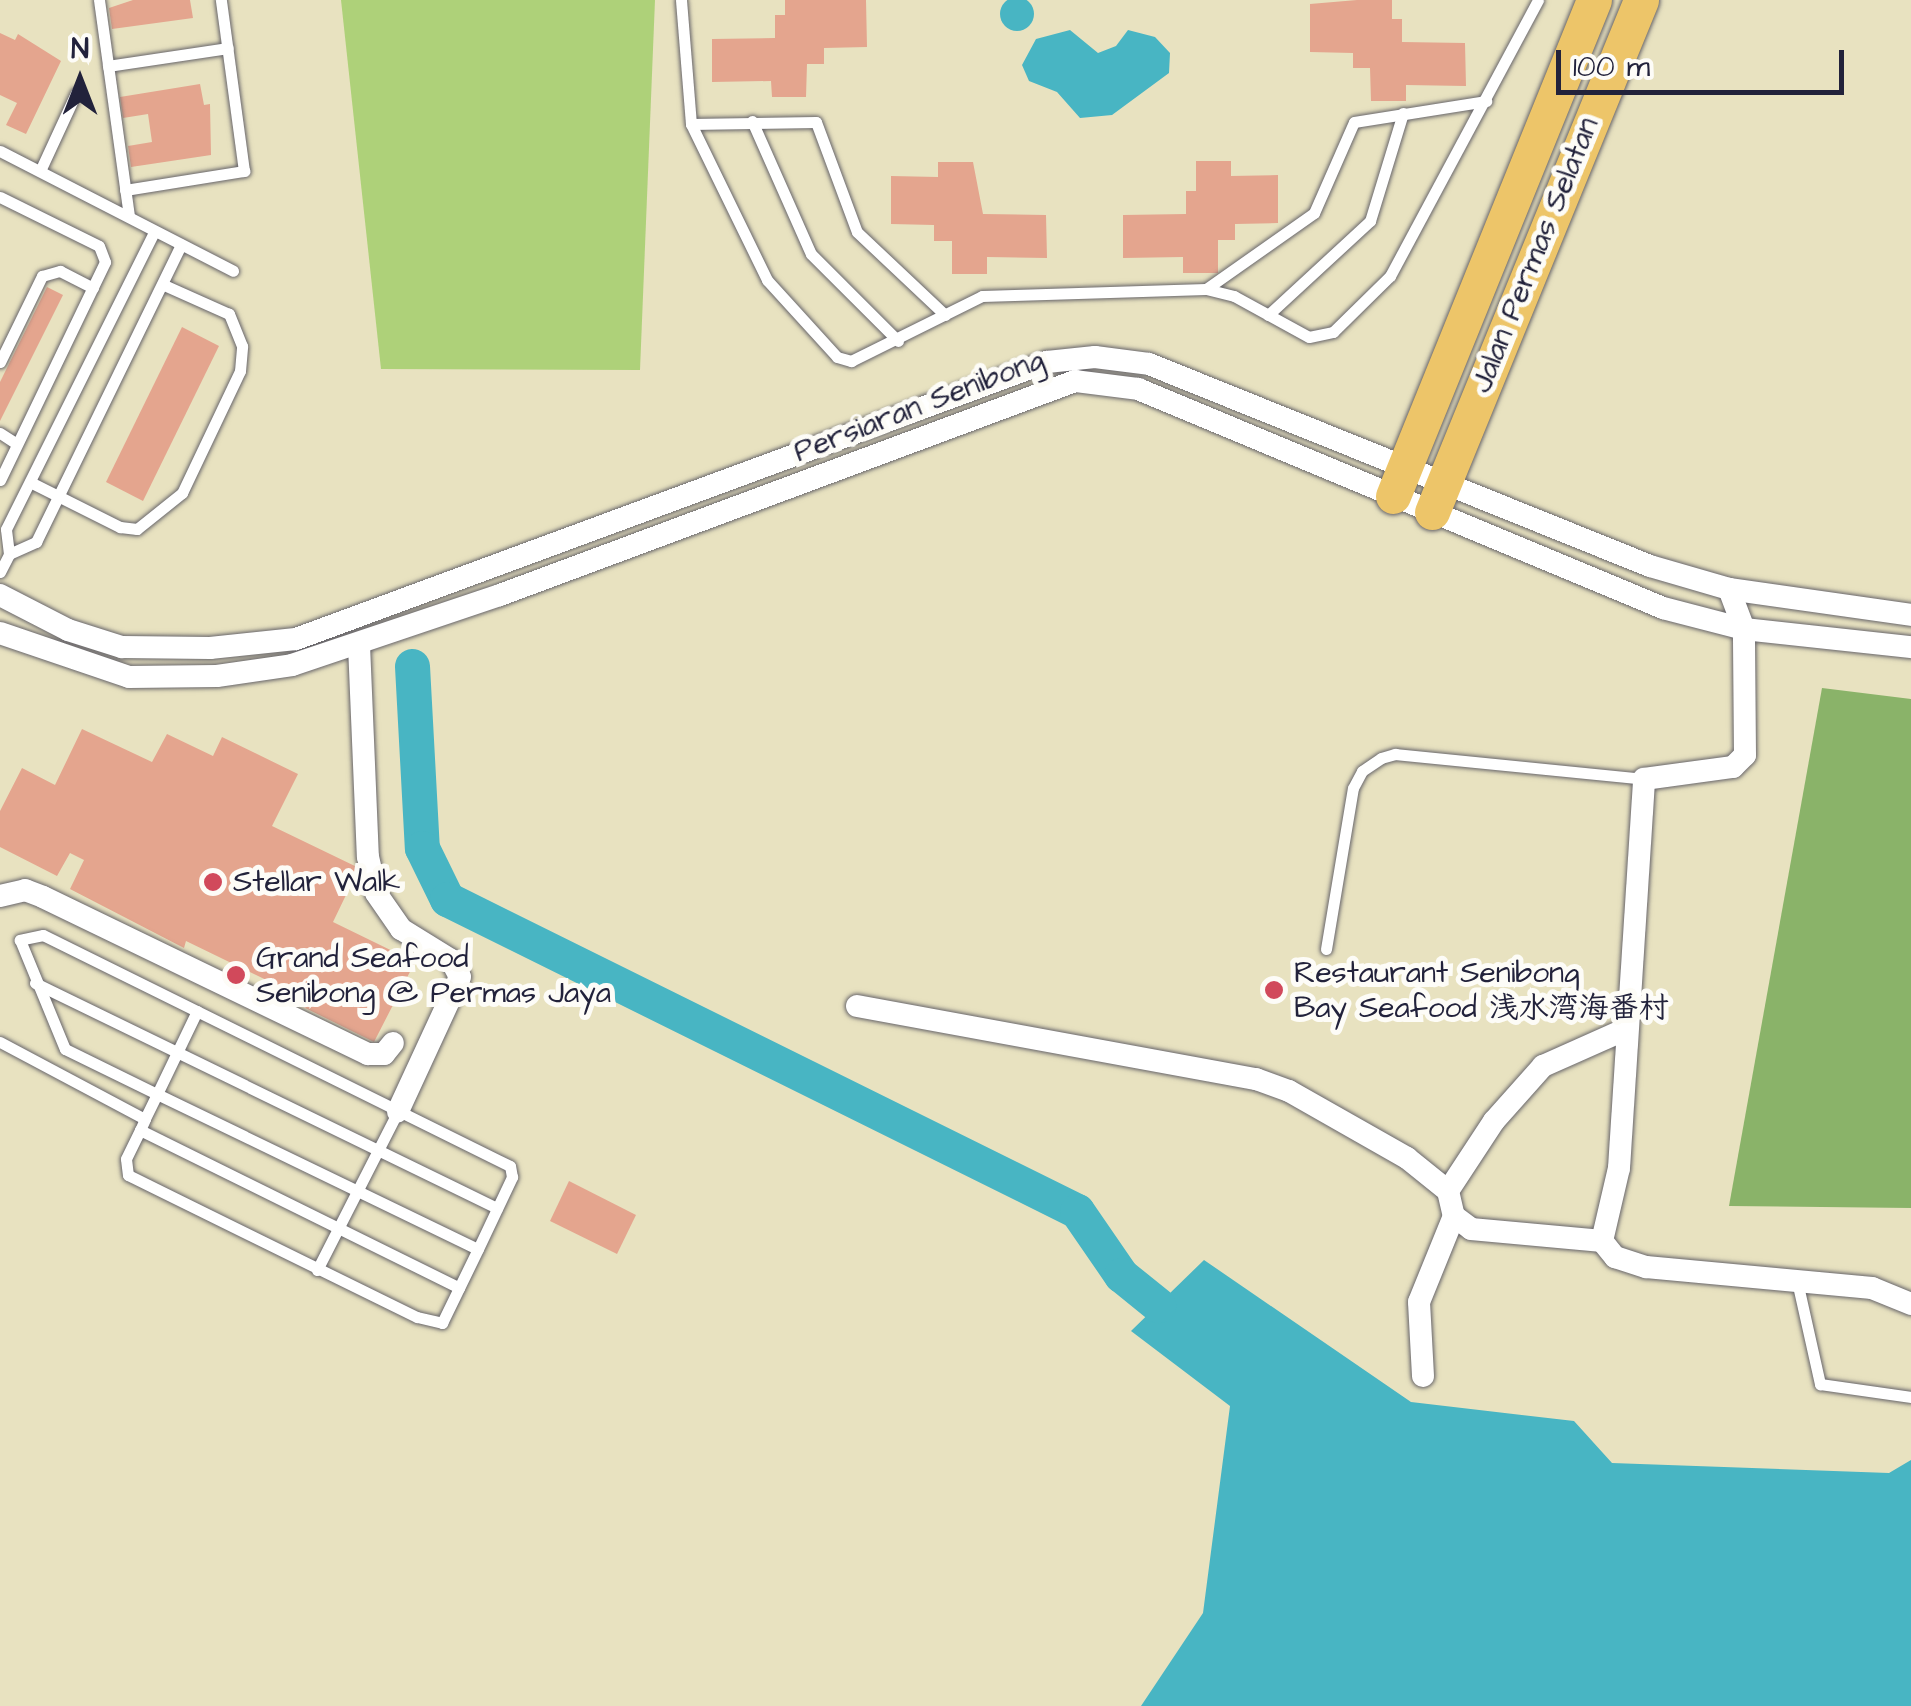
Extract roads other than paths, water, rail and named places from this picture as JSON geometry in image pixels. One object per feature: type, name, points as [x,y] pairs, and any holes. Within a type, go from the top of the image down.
[{"type":"main road","name":"Jalan Permas Selatan","points":[[1439,496],[1624,33],[1641,0]]},
{"type":"main road","name":"Jalan Permas Selatan","points":[[1399,479],[1591,6]]},
{"type":"main road","points":[[1591,6],[1597,42],[1624,33]]},
{"type":"street","name":"Persiaran Senibong","points":[[0,595],[68,630],[137,647],[253,645],[296,638],[1071,357],[1150,364],[1439,496],[1664,608],[1744,629],[1911,647]]},
{"type":"street","name":"Persiaran Senibong","points":[[0,633],[86,666],[140,677],[256,672],[365,643],[1075,381],[1138,390],[1439,496],[1729,589],[1911,615]]},
{"type":"street","points":[[1602,1241],[1620,1168],[1624,1030],[1644,779],[1743,760],[1744,629],[1729,589]]},
{"type":"street","points":[[365,643],[368,857],[376,894],[400,929],[451,960],[460,976],[398,1111]]},
{"type":"street","points":[[0,896],[32,892],[368,1054],[384,1054],[394,1043]]},
{"type":"street","points":[[857,1006],[1256,1079],[1406,1158],[1448,1191],[1454,1216],[1419,1302],[1423,1376]]},
{"type":"street","points":[[1448,1191],[1494,1120],[1542,1066],[1624,1030]]},
{"type":"street","points":[[1454,1216],[1471,1229],[1602,1241],[1615,1257],[1646,1268],[1888,1290],[1911,1304]]},
{"type":"lane","points":[[100,0],[129,216]]},
{"type":"lane","points":[[126,190],[244,170],[221,0]]},
{"type":"lane","points":[[681,0],[691,124],[767,280],[837,357],[865,360],[982,296],[1206,289],[1309,336],[1333,332],[1354,317],[1390,276],[1538,0]]},
{"type":"lane","points":[[108,66],[228,48]]},
{"type":"lane","points":[[40,170],[76,93]]},
{"type":"lane","points":[[1206,289],[1314,213],[1354,122],[1486,100]]},
{"type":"lane","points":[[1268,315],[1370,221],[1403,113]]},
{"type":"lane","points":[[752,121],[811,254],[898,341]]},
{"type":"lane","points":[[691,124],[816,122],[858,232],[945,315]]},
{"type":"lane","points":[[0,151],[233,271]]},
{"type":"lane","points":[[0,197],[100,246],[105,262],[1,476]]},
{"type":"lane","points":[[0,572],[9,554],[6,529],[154,232]]},
{"type":"lane","points":[[9,554],[36,542],[181,245]]},
{"type":"lane","points":[[0,362],[42,276],[60,271],[93,288]]},
{"type":"lane","points":[[30,482],[120,528],[137,529],[182,493],[240,371],[242,346],[229,314],[162,284]]},
{"type":"lane","points":[[0,434],[17,444]]},
{"type":"lane","points":[[1326,948],[1353,788],[1381,758],[1395,754],[1644,779]]},
{"type":"lane","points":[[196,1011],[177,1052],[157,1094],[142,1125],[126,1159],[128,1175],[317,1270],[433,1324],[442,1322],[478,1249],[497,1208],[510,1166],[196,1011],[32,934],[20,945],[64,1049],[157,1094],[478,1249]]},
{"type":"lane","points":[[35,983],[497,1208]]},
{"type":"lane","points":[[0,1042],[142,1125],[458,1288]]},
{"type":"lane","points":[[317,1270],[398,1111]]},
{"type":"lane","points":[[1798,1281],[1820,1384],[1911,1398]]},
{"type":"water","points":[[1017,-3],[1029,2],[1034,14],[1029,26],[1017,31],[1005,26],[1000,14],[1005,2]]},
{"type":"water","points":[[1070,30],[1098,53],[1116,46],[1128,30],[1155,37],[1170,53],[1169,73],[1112,115],[1080,118],[1057,92],[1029,81],[1022,65],[1036,39]]},
{"type":"water","points":[[1204,1260],[1411,1402],[1574,1421],[1612,1463],[1889,1473],[1911,1460],[1911,1706],[1141,1706],[1203,1613],[1230,1406],[1131,1331]]},
{"type":"waterway","points":[[412,666],[422,848],[447,899],[1077,1211],[1121,1275],[1158,1305]]},
{"type":"place","name":"Stellar Walk","points":[[213,882]]},
{"type":"place","name":"Grand Seafood Senibong @ Permas Jaya","points":[[236,975]]},
{"type":"place","name":"Restaurant Senibong Bay Seafood 浅水湾海番村","points":[[1274,990]]}]
